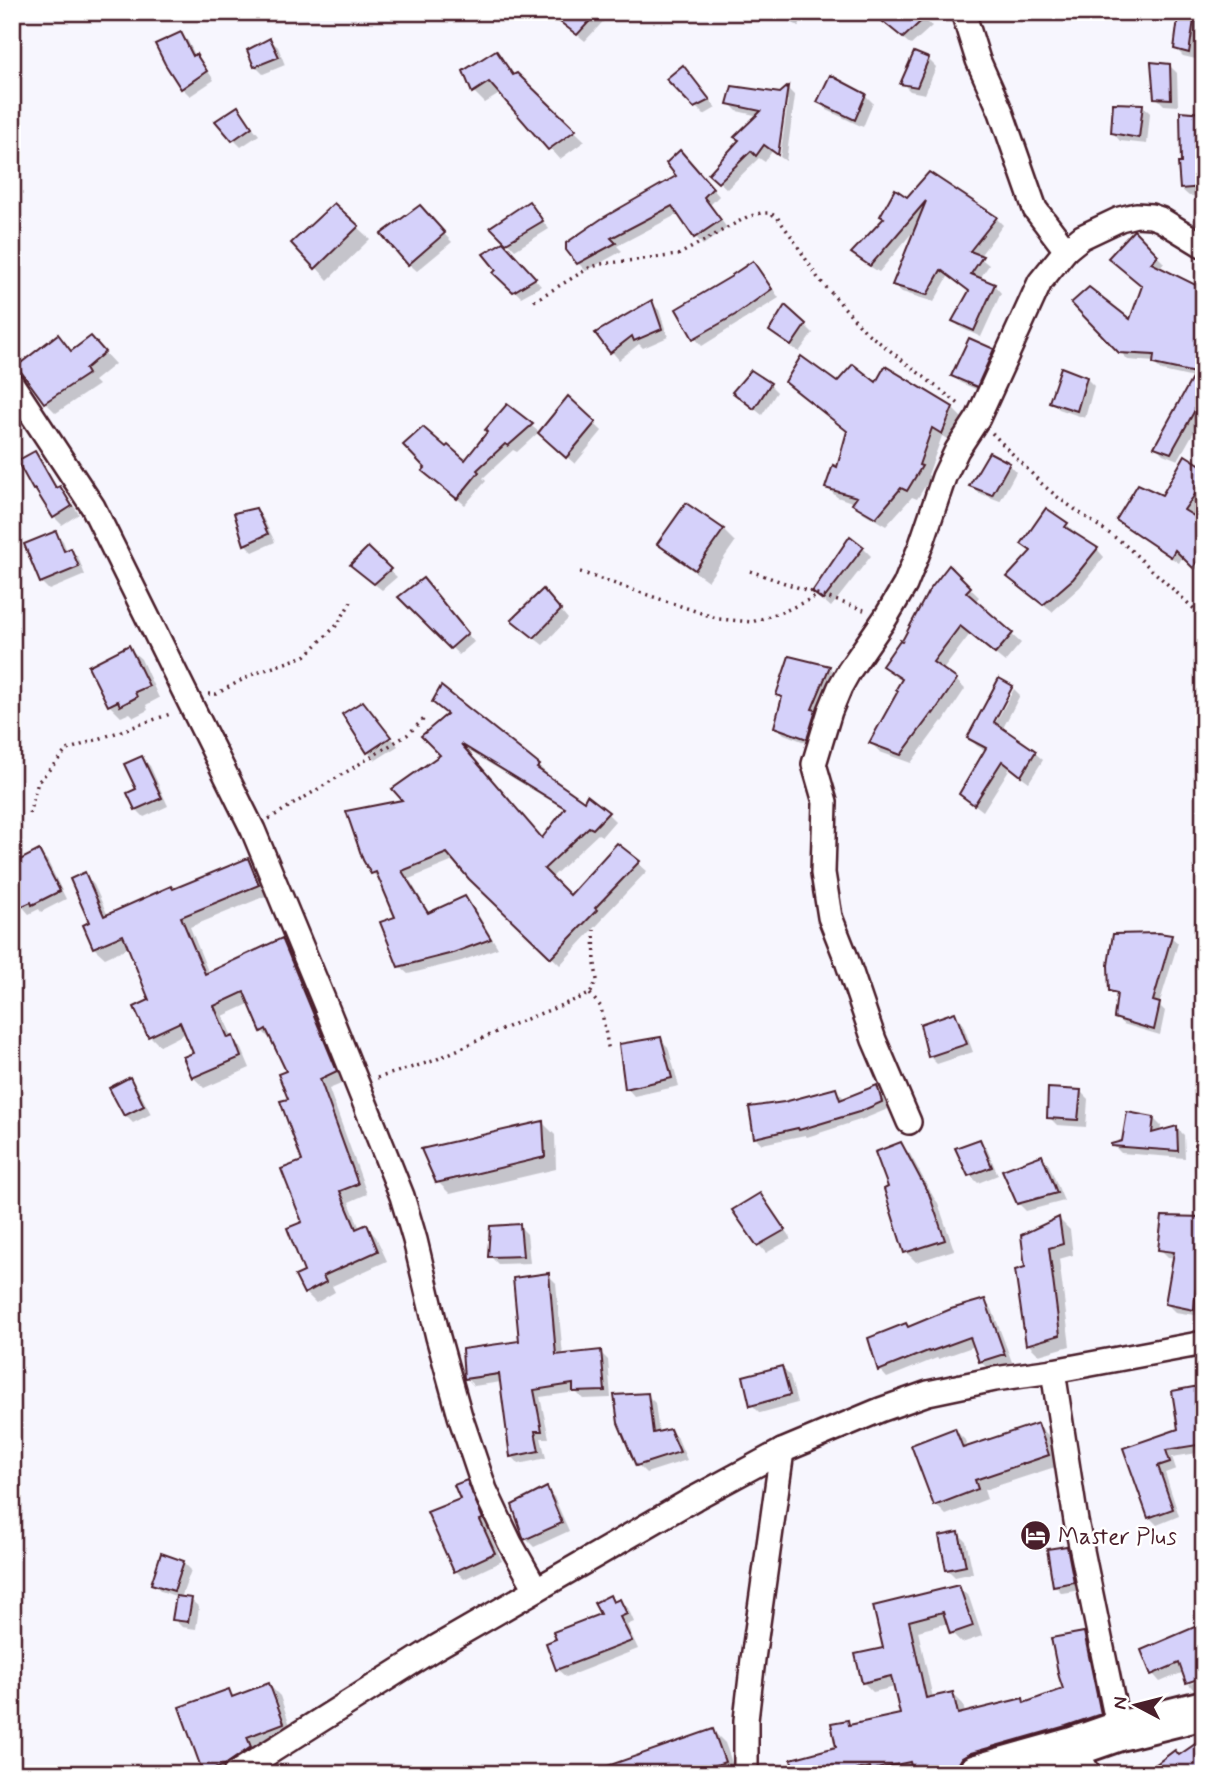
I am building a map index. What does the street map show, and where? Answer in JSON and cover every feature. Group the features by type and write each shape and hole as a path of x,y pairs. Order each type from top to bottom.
{"highway":[{"path":"977,1774 1081,1760 1119,1731 1204,1710"}],"street":[{"path":"963,12 978,60 1001,112 1035,209 1066,250"},
{"path":"909,1122 874,1040 830,917 823,873 825,802 814,764 830,711 840,687 905,585 944,477 957,450 978,418 1040,282 1066,250 1082,237 1120,219 1136,215 1160,219 1204,246"},
{"path":"12,384 93,507 253,830 402,1196 460,1416 485,1490 510,1544 536,1589"},
{"path":"235,1774 435,1648 782,1451 928,1393 995,1378 1053,1371 1204,1343"},
{"path":"1053,1371 1076,1521 1119,1731"},
{"path":"746,1774 746,1720 782,1451"}],"path":[{"path":"534,301 589,268 601,264 678,255 747,217 761,213 777,217 818,278 866,332 978,418 1043,485 1123,543 1204,618"},
{"path":"750,571 886,617"},
{"path":"580,572 719,619 752,622 819,595"},
{"path":"29,814 38,782 67,750 188,700 216,694 251,675 305,656 338,624 354,598"},
{"path":"253,830 407,735 426,717"},
{"path":"358,1084 433,1061 590,993 597,980 594,930"},
{"path":"590,993 601,1007 609,1052"}],"building":[{"path":"547,12 598,12 577,35"},
{"path":"871,12 931,12 903,38"},
{"path":"1178,18 1194,20 1189,53 1174,49"},
{"path":"181,32 193,56 196,54 207,71 181,89 155,44"},
{"path":"270,38 279,57 254,67 247,50"},
{"path":"496,50 513,75 517,73 576,130 548,150 489,82 472,93 463,71"},
{"path":"914,52 929,58 917,87 900,84"},
{"path":"1151,62 1170,64 1171,99 1154,98"},
{"path":"683,65 710,100 694,108 666,79"},
{"path":"830,75 866,94 855,120 817,102"},
{"path":"732,86 780,93 788,86 778,155 764,145 756,156 751,151 718,183 708,174 739,140 734,137 761,111 727,104"},
{"path":"1113,103 1143,104 1139,138 1111,133"},
{"path":"238,106 252,127 232,141 215,121"},
{"path":"1180,111 1204,113 1204,187 1180,189"},
{"path":"680,150 713,188 704,197 721,220 694,238 672,206 611,238 616,243 577,264 566,250 566,243 601,219 676,176 666,163"},
{"path":"929,172 997,217 970,251 983,256 971,274 995,284 974,331 952,321 969,291 941,270 927,295 892,285 926,201 870,266 851,253 884,218 880,216 895,189 907,197"},
{"path":"529,201 543,221 506,243 490,227"},
{"path":"334,203 359,226 315,269 291,243"},
{"path":"420,205 445,233 408,265 381,234"},
{"path":"1134,230 1158,255 1151,263 1204,289 1204,394 1171,453 1154,447 1195,373 1153,364 1154,355 1119,353 1071,303 1089,287 1130,319 1142,286 1108,258"},
{"path":"503,242 536,278 513,292 493,273 496,270 483,254"},
{"path":"753,261 772,289 735,315 693,339 676,309"},
{"path":"652,300 662,329 634,341 632,336 610,353 595,333"},
{"path":"785,305 806,324 791,346 769,331"},
{"path":"58,334 71,351 91,336 105,352 85,369 88,374 44,403 17,366"},
{"path":"969,338 994,349 977,387 951,376"},
{"path":"801,356 837,382 853,364 876,382 885,366 953,407 942,434 932,428 919,465 922,466 907,491 901,488 876,518 852,504 857,497 825,488 833,465 837,467 847,431 785,382"},
{"path":"1061,367 1087,377 1077,411 1049,402"},
{"path":"751,370 771,383 754,409 732,392"},
{"path":"568,396 596,422 566,458 538,433"},
{"path":"507,404 533,424 508,446 505,444 477,470 479,472 457,499 422,471 425,468 403,445 423,427 465,460"},
{"path":"35,451 56,488 60,486 72,506 53,518 17,461"},
{"path":"989,452 1010,463 992,495 969,486"},
{"path":"1185,455 1204,467 1204,482 1184,510 1204,522 1204,553 1193,568 1175,550 1171,557 1116,520 1138,484 1162,495"},
{"path":"686,503 724,529 695,570 657,544"},
{"path":"256,508 268,534 244,545 234,513"},
{"path":"1046,508 1068,523 1065,527 1098,548 1073,579 1043,605 1007,577 1031,551 1021,544"},
{"path":"56,531 64,551 71,548 79,567 40,583 24,544"},
{"path":"850,536 864,547 823,600 812,592"},
{"path":"368,547 391,569 374,584 350,565"},
{"path":"949,565 971,587 966,592 1013,633 995,654 960,626 933,662 957,679 901,755 869,743 902,679 882,666 900,640 902,641 928,592"},
{"path":"423,578 468,633 450,649 398,597"},
{"path":"543,589 561,610 534,638 511,620"},
{"path":"129,645 149,686 135,692 137,697 120,706 118,701 108,706 88,666"},
{"path":"789,656 830,666 812,709 816,710 807,739 774,727 782,697 776,695"},
{"path":"999,678 1013,686 994,722 1036,751 1021,776 1002,761 974,805 959,794 986,748 967,738"},
{"path":"441,686 540,765 537,768 584,801 587,795 609,812 593,829 589,827 544,869 570,895 617,843 640,861 551,958 469,879 447,853 402,871 428,913 465,896 491,939 453,953 398,967 380,922 395,917 376,872 371,874 363,860 346,811 402,800 392,789 440,755 421,736 447,714 432,702","holes":["461,744 565,808 542,838"]},
{"path":"363,701 391,737 367,753 342,714"},
{"path":"142,756 162,798 135,810 127,793 136,789 124,764"},
{"path":"39,850 60,891 32,905 31,902 20,907 12,891 12,864"},
{"path":"248,858 259,885 181,917 205,974 282,938 337,1071 320,1079 358,1184 340,1191 356,1229 367,1224 378,1251 323,1276 326,1282 304,1294 295,1276 304,1272 287,1228 302,1222 281,1169 302,1161 280,1101 288,1099 278,1074 286,1071 266,1029 261,1032 244,992 214,1006 228,1038 233,1036 241,1057 192,1078 183,1057 193,1053 180,1022 148,1037 134,1007 149,1000 123,935 93,948 83,925 89,922 70,879 85,872 104,916 171,886 173,889"},
{"path":"1113,934 1172,935 1153,1001 1160,1003 1154,1030 1114,1018 1117,993 1109,991 1108,965"},
{"path":"955,1012 967,1044 928,1057 920,1024"},
{"path":"661,1037 672,1078 625,1089 619,1044"},
{"path":"130,1077 144,1106 124,1116 109,1088"},
{"path":"877,1085 882,1102 859,1112 799,1130 798,1128 754,1138 749,1107 784,1102 836,1088 840,1100"},
{"path":"1048,1088 1081,1090 1078,1120 1047,1118"},
{"path":"1127,1112 1154,1117 1152,1133 1177,1126 1178,1151 1111,1146 1122,1141"},
{"path":"543,1121 545,1157 436,1183 421,1149"},
{"path":"980,1139 992,1167 968,1176 955,1148"},
{"path":"901,1142 928,1191 945,1240 904,1253 884,1189 888,1187 875,1152"},
{"path":"1042,1155 1057,1193 1017,1204 1002,1170"},
{"path":"760,1193 785,1230 757,1246 732,1210"},
{"path":"1162,1216 1204,1217 1204,1256 1199,1255 1194,1310 1165,1304 1174,1252 1158,1250"},
{"path":"1059,1217 1063,1244 1049,1248 1060,1335 1026,1345 1015,1270 1025,1267 1021,1235"},
{"path":"520,1224 523,1256 488,1257 490,1226"},
{"path":"549,1273 556,1355 601,1350 605,1391 573,1392 573,1384 534,1390 542,1431 535,1431 539,1451 510,1457 499,1374 464,1379 462,1349 519,1341 513,1278"},
{"path":"985,1299 1005,1355 979,1362 970,1337 878,1371 868,1338 906,1323 908,1327 951,1309"},
{"path":"782,1366 790,1395 750,1406 743,1376"},
{"path":"1204,1385 1204,1444 1166,1450 1170,1462 1158,1466 1173,1509 1148,1518 1123,1448 1178,1429 1172,1391"},
{"path":"648,1393 653,1433 670,1429 680,1452 636,1466 618,1423 614,1395"},
{"path":"1038,1423 1049,1455 975,1480 978,1489 934,1506 911,1445 955,1428 963,1448"},
{"path":"467,1480 483,1519 480,1520 495,1553 454,1572 427,1512 460,1499 454,1485"},
{"path":"547,1487 562,1523 524,1540 512,1505"},
{"path":"959,1532 966,1566 946,1570 939,1536"},
{"path":"1067,1546 1074,1582 1053,1586 1047,1549"},
{"path":"161,1553 184,1561 174,1591 151,1584"},
{"path":"959,1585 973,1626 950,1634 943,1612 909,1621 926,1698 953,1692 958,1714 1023,1698 1024,1703 1063,1689 1051,1638 1084,1632 1101,1714 971,1753 962,1758 957,1767 926,1774 913,1774 910,1762 837,1774 795,1774 791,1759 836,1747 831,1723 848,1720 849,1725 900,1714 891,1676 862,1683 855,1654 883,1648 873,1606"},
{"path":"610,1595 613,1602 620,1599 627,1614 620,1617 632,1641 556,1670 546,1643 556,1639 553,1632 600,1614 594,1603"},
{"path":"176,1596 192,1598 188,1622 172,1620"},
{"path":"1204,1623 1204,1677 1186,1683 1179,1663 1151,1675 1141,1650"},
{"path":"269,1683 284,1723 247,1737 251,1747 225,1765 203,1773 179,1707 229,1689 232,1697"},
{"path":"713,1729 725,1762 692,1774 594,1774 593,1771"},
{"path":"1204,1738 1204,1774 1143,1774 1175,1750 1179,1755"}],"place":[{"name":"Master Plus","path":"1035,1536"}]}
